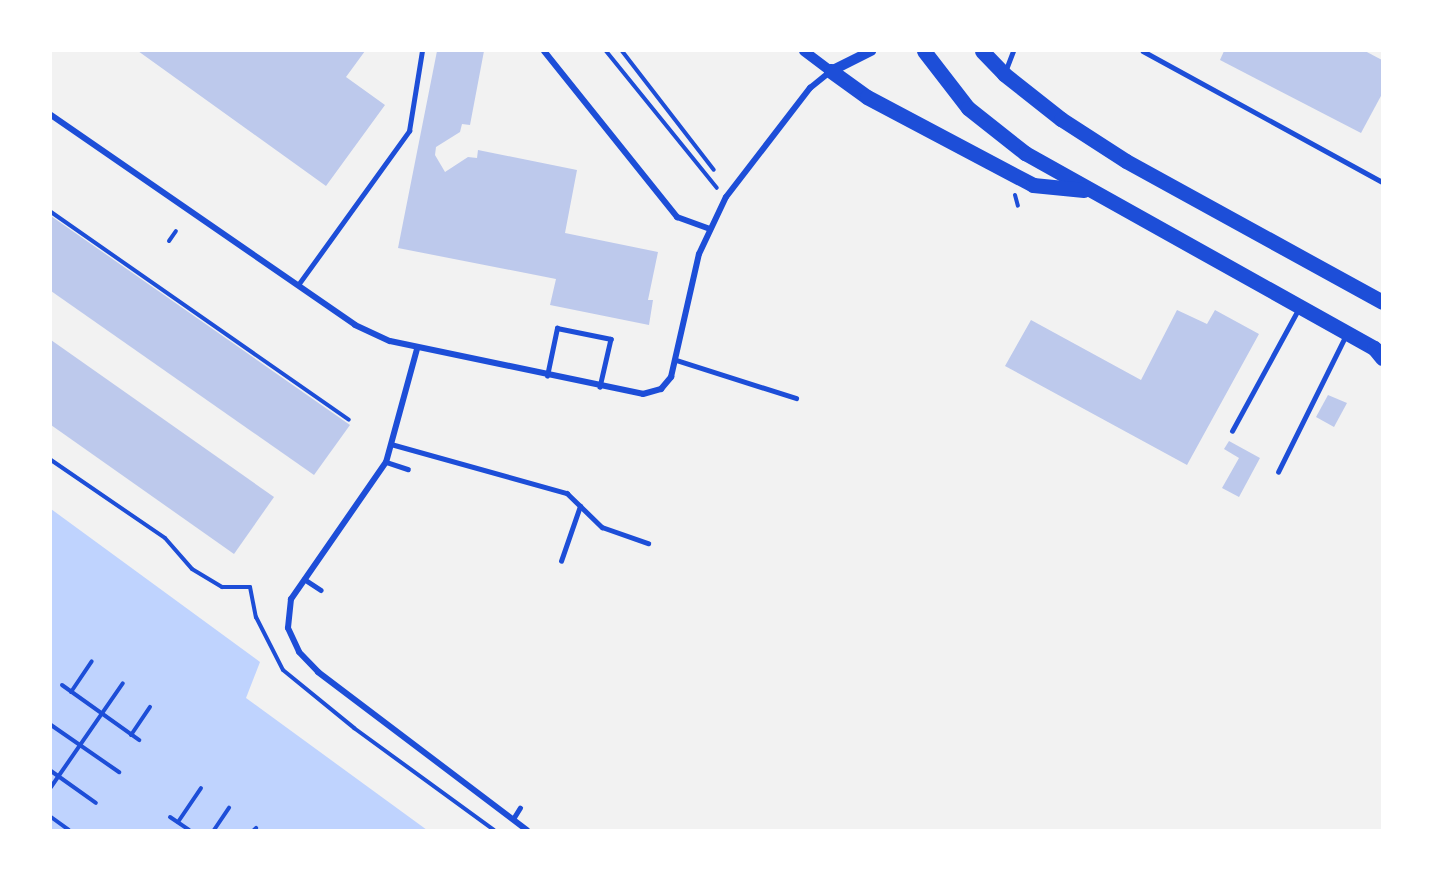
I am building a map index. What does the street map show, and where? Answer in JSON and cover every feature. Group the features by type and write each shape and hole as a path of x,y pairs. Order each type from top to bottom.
{"main road":[{"path":"924,51 968,108 1025,153 1379,352"},
{"path":"982,51 1004,74 1060,119 1126,161 1382,302"},
{"path":"831,71 867,97 1033,184 1090,190"}],"street":[{"path":"544,51 677,216 708,228"},
{"path":"804,51 831,71"},
{"path":"51,115 355,325 417,350 600,387 655,392 666,385 676,360 708,228 726,197 810,88 831,71 871,51"},
{"path":"417,350 386,462 291,599 288,628 299,652 318,672 527,830"}],"lane":[{"path":"298,285 409,132 422,51"},
{"path":"1004,74 1014,51"},
{"path":"1143,51 1382,182"},
{"path":"1232,431 1300,306"},
{"path":"546,376 557,328 611,339 600,387"},
{"path":"1278,472 1347,333"},
{"path":"676,360 796,398"},
{"path":"391,444 567,493 602,527 648,543"},
{"path":"386,462 408,469"},
{"path":"561,561 580,506"},
{"path":"304,579 321,590"},
{"path":"513,819 520,808"}],"path":[{"path":"606,51 707,179"},
{"path":"622,51 714,170"},
{"path":"1015,194 1018,206"},
{"path":"51,212 349,420"},
{"path":"169,241 176,231"},
{"path":"51,460 165,538 192,568 222,587 250,587 256,617 283,669 354,728 494,830"},
{"path":"71,692 92,661"},
{"path":"51,787 123,683"},
{"path":"62,685 139,740"},
{"path":"131,735 150,706"},
{"path":"51,725 119,772"},
{"path":"51,771 96,803"},
{"path":"178,822 201,788"},
{"path":"214,830 229,808"},
{"path":"51,817 69,830"},
{"path":"170,817 189,830"}],"water":[{"path":"51,509 260,662 246,698 427,830 51,830"}],"building":[{"path":"138,51 365,51 346,77 385,105 326,186"},
{"path":"437,51 484,51 470,125 462,124 460,132 436,147 435,155 445,172 468,157 477,158 478,150 577,170 565,233 658,252 648,300 653,300 649,325 550,305 556,279 398,248"},
{"path":"1224,51 1365,51 1382,60 1382,94 1361,133 1220,60"},
{"path":"51,216 350,425 314,475 51,291"},
{"path":"1177,310 1207,324 1215,310 1259,334 1187,465 1005,366 1031,320 1141,380"},
{"path":"51,340 274,497 234,554 51,425"},
{"path":"1328,395 1347,403 1334,427 1316,417"},
{"path":"1229,441 1260,458 1239,497 1222,488 1239,458 1224,449"}]}
